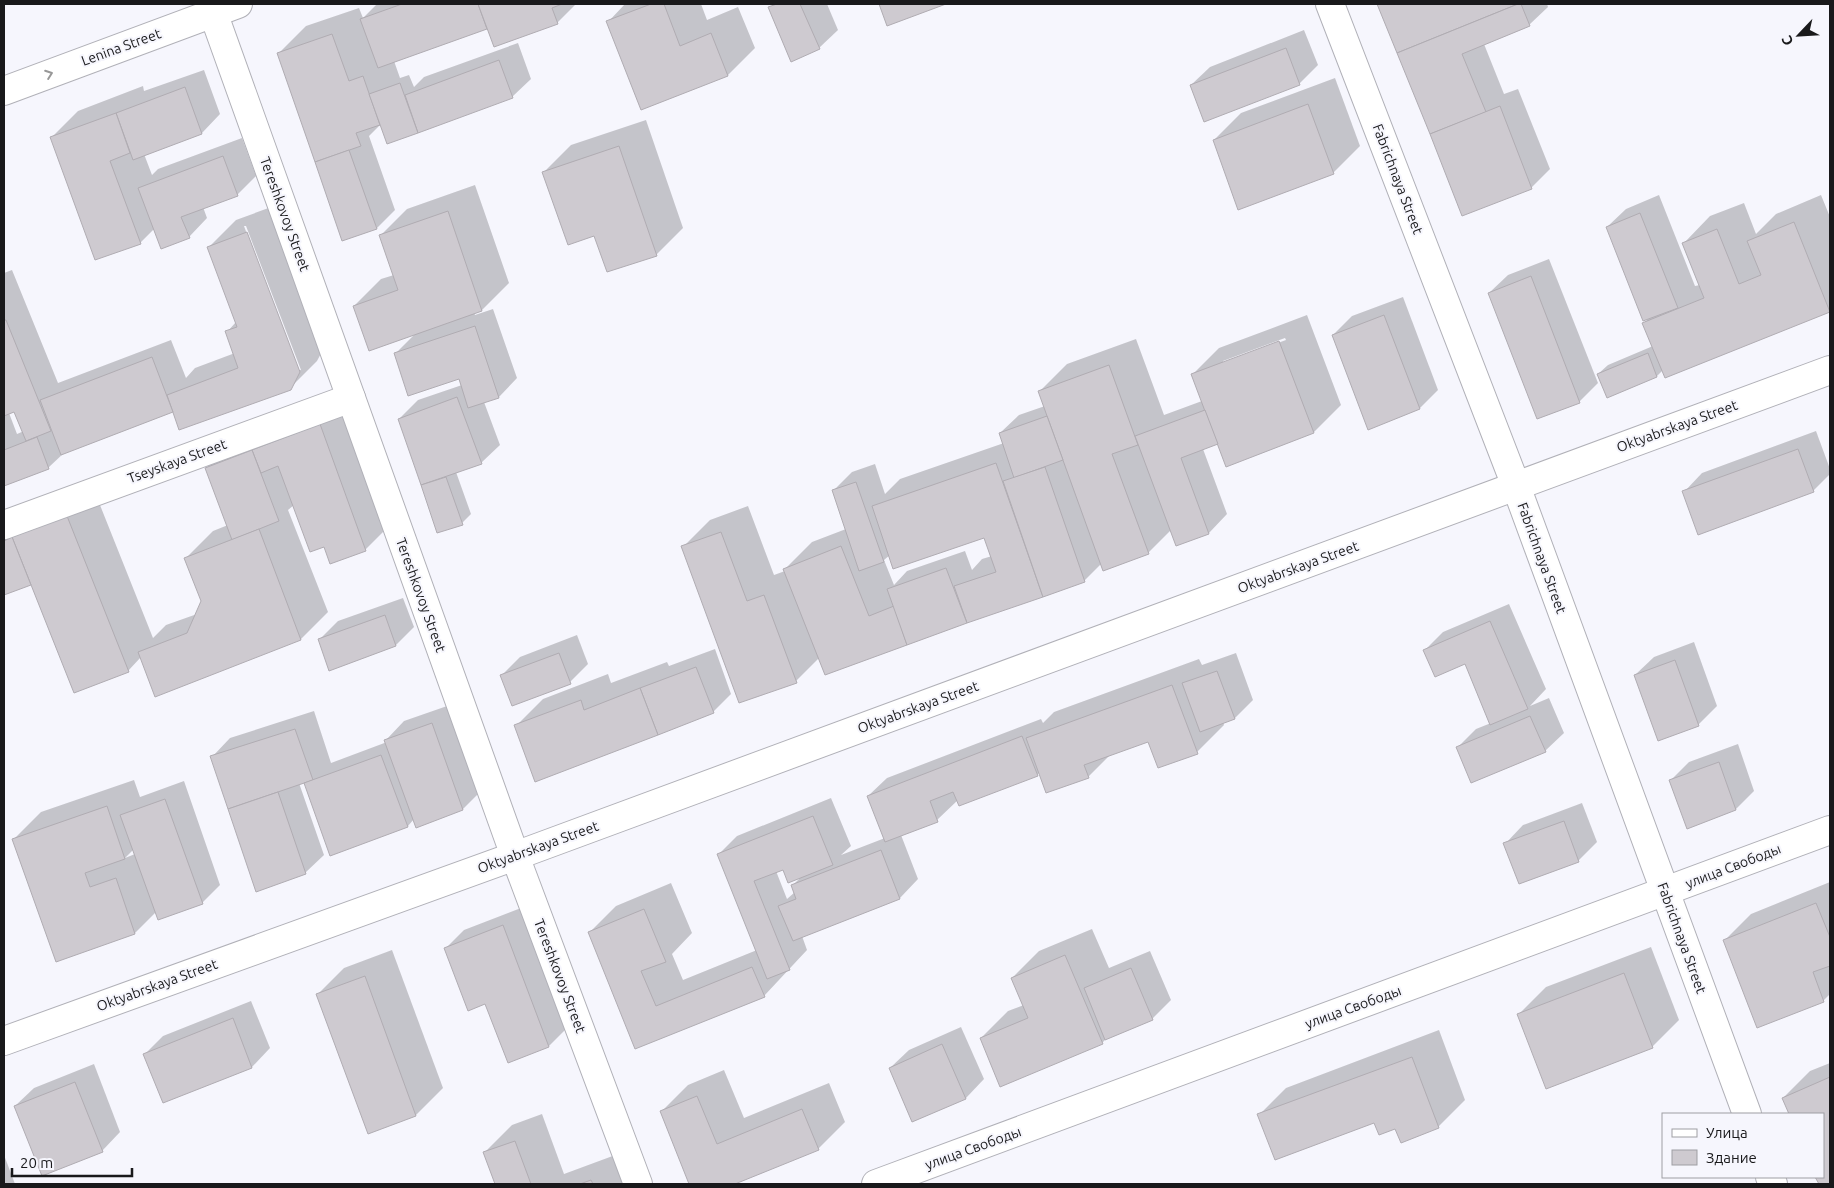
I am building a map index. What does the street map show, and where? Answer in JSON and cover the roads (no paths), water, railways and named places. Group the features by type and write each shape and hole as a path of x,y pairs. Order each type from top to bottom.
{"street":[{"name":"Lenina Street","path":"4,91 211,8 238,4"},
{"name":"Fabrichnaya Street","path":"1330,4 1516,486 1747,1113"},
{"name":"Tereshkovoy Street","path":"211,8 515,856 638,1184"},
{"name":"Oktyabrskaya Street","path":"4,1041 515,856 1830,370"},
{"name":"Tseyskaya Street","path":"4,525 350,398"},
{"name":"улица Свободы","path":"876,1184 1830,830"}]}
